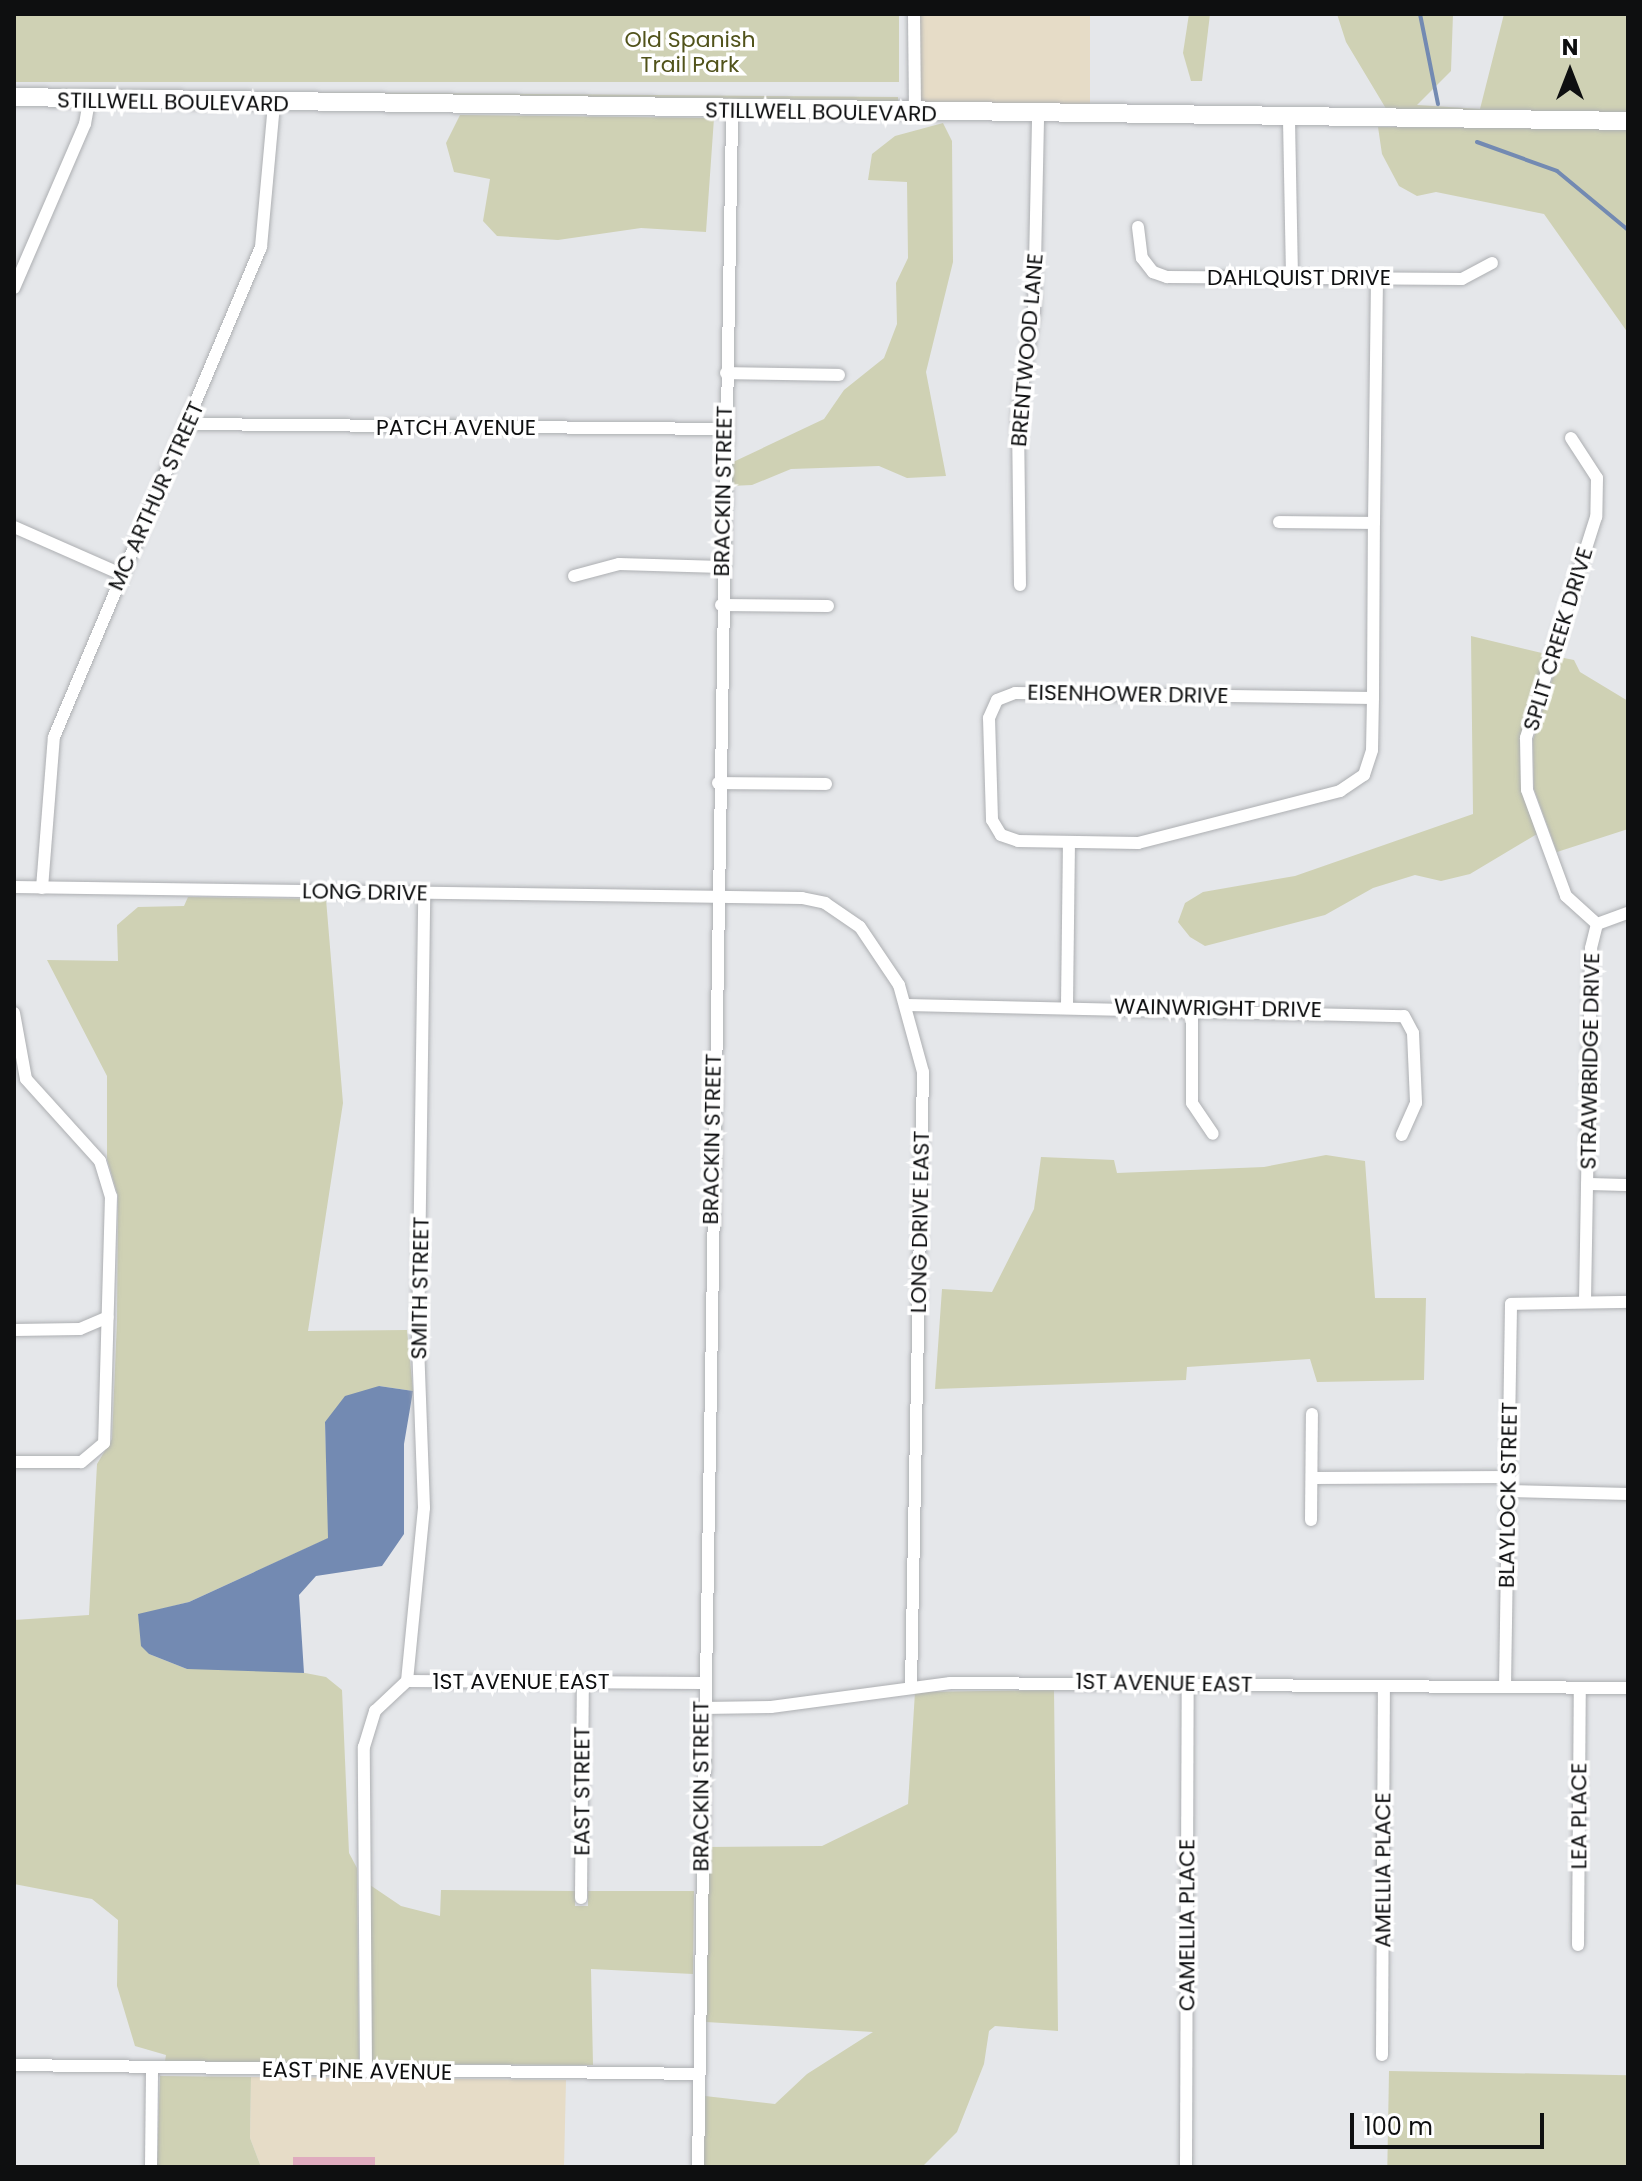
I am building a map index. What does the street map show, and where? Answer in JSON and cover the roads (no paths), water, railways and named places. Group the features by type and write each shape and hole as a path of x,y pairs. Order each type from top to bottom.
{"street":[{"path":"914,14 915,112"},
{"name":"STILLWELL BOULEVARD","path":"14,97 89,101 1289,120 1628,121"},
{"path":"14,288 85,124 89,101"},
{"name":"MC ARTHUR STREET","path":"42,888 54,737 261,247 274,104"},
{"name":"BRACKIN STREET","path":"698,2167 702,1683 732,110"},
{"name":"BRENTWOOD LANE","path":"1020,585 1018,415 1034,311 1038,114"},
{"path":"1289,120 1292,278"},
{"name":"DAHLQUIST DRIVE","path":"1138,227 1142,258 1153,272 1292,278 1462,279 1492,263"},
{"name":"EISENHOWER DRIVE","path":"1373,698 1015,693 997,700 989,718 992,820 1001,835 1018,841 1138,843 1340,791 1364,775 1372,750 1373,698 1377,278"},
{"path":"726,373 839,375"},
{"name":"PATCH AVENUE","path":"187,424 725,429"},
{"name":"SPLIT CREEK DRIVE","path":"1571,438 1597,478 1596,517 1526,738 1527,790 1566,896 1597,924"},
{"path":"1279,522 1374,523"},
{"path":"14,527 121,574"},
{"path":"574,576 619,564 722,567"},
{"path":"721,605 828,606"},
{"path":"718,783 826,784"},
{"path":"1067,1004 1069,842"},
{"name":"LONG DRIVE","path":"14,887 716,897"},
{"name":"SMITH STREET","path":"407,1681 424,1508 418,1342 424,892"},
{"name":"LONG DRIVE EAST","path":"716,897 802,898 840,911 889,967 907,1005 923,1090 911,1685"},
{"name":"STRAWBRIDGE DRIVE","path":"1585,1301 1591,948 1597,924 1628,913"},
{"name":"WAINWRIGHT DRIVE","path":"907,1005 1067,1004 1404,1016 1413,1033 1416,1103 1402,1135"},
{"path":"1192,1009 1192,1103 1213,1134"},
{"path":"14,1013 30,1085 107,1172 108,1317 101,1450 81,1462 14,1462"},
{"name":"STRAWBRIDGE DRIVE","path":"1587,1184 1628,1185"},
{"path":"1585,1301 1628,1302"},
{"name":"BLAYLOCK STREET","path":"1505,1687 1511,1304 1585,1301"},
{"path":"14,1330 80,1329 108,1317"},
{"path":"1311,1520 1312,1414"},
{"path":"1312,1478 1509,1477"},
{"path":"1509,1491 1628,1494"},
{"name":"1ST AVENUE EAST","path":"366,2071 365,1738 375,1711 407,1681 702,1683"},
{"name":"EAST STREET","path":"581,1898 583,1683"},
{"name":"1ST AVENUE EAST","path":"702,1708 771,1707 911,1685 1188,1683 1628,1688"},
{"name":"CAMELLIA PLACE","path":"1186,2167 1188,1683"},
{"name":"AMELLIA PLACE","path":"1382,2055 1384,1686"},
{"name":"LEA PLACE","path":"1578,1945 1580,1688"},
{"name":"EAST PINE AVENUE","path":"14,2065 699,2074"},
{"path":"151,2167 152,2068"}],"water":[{"path":"379,1386 413,1391 404,1444 404,1534 382,1566 316,1576 299,1595 304,1673 187,1669 149,1654 141,1646 138,1614 189,1602 328,1538 325,1422 345,1396"}],"waterway":[{"path":"1420,14 1438,104"},
{"path":"1477,142 1557,171 1628,230"}],"park label":[{"name":"Old Spanish Trail Park","path":"690,52"}]}
